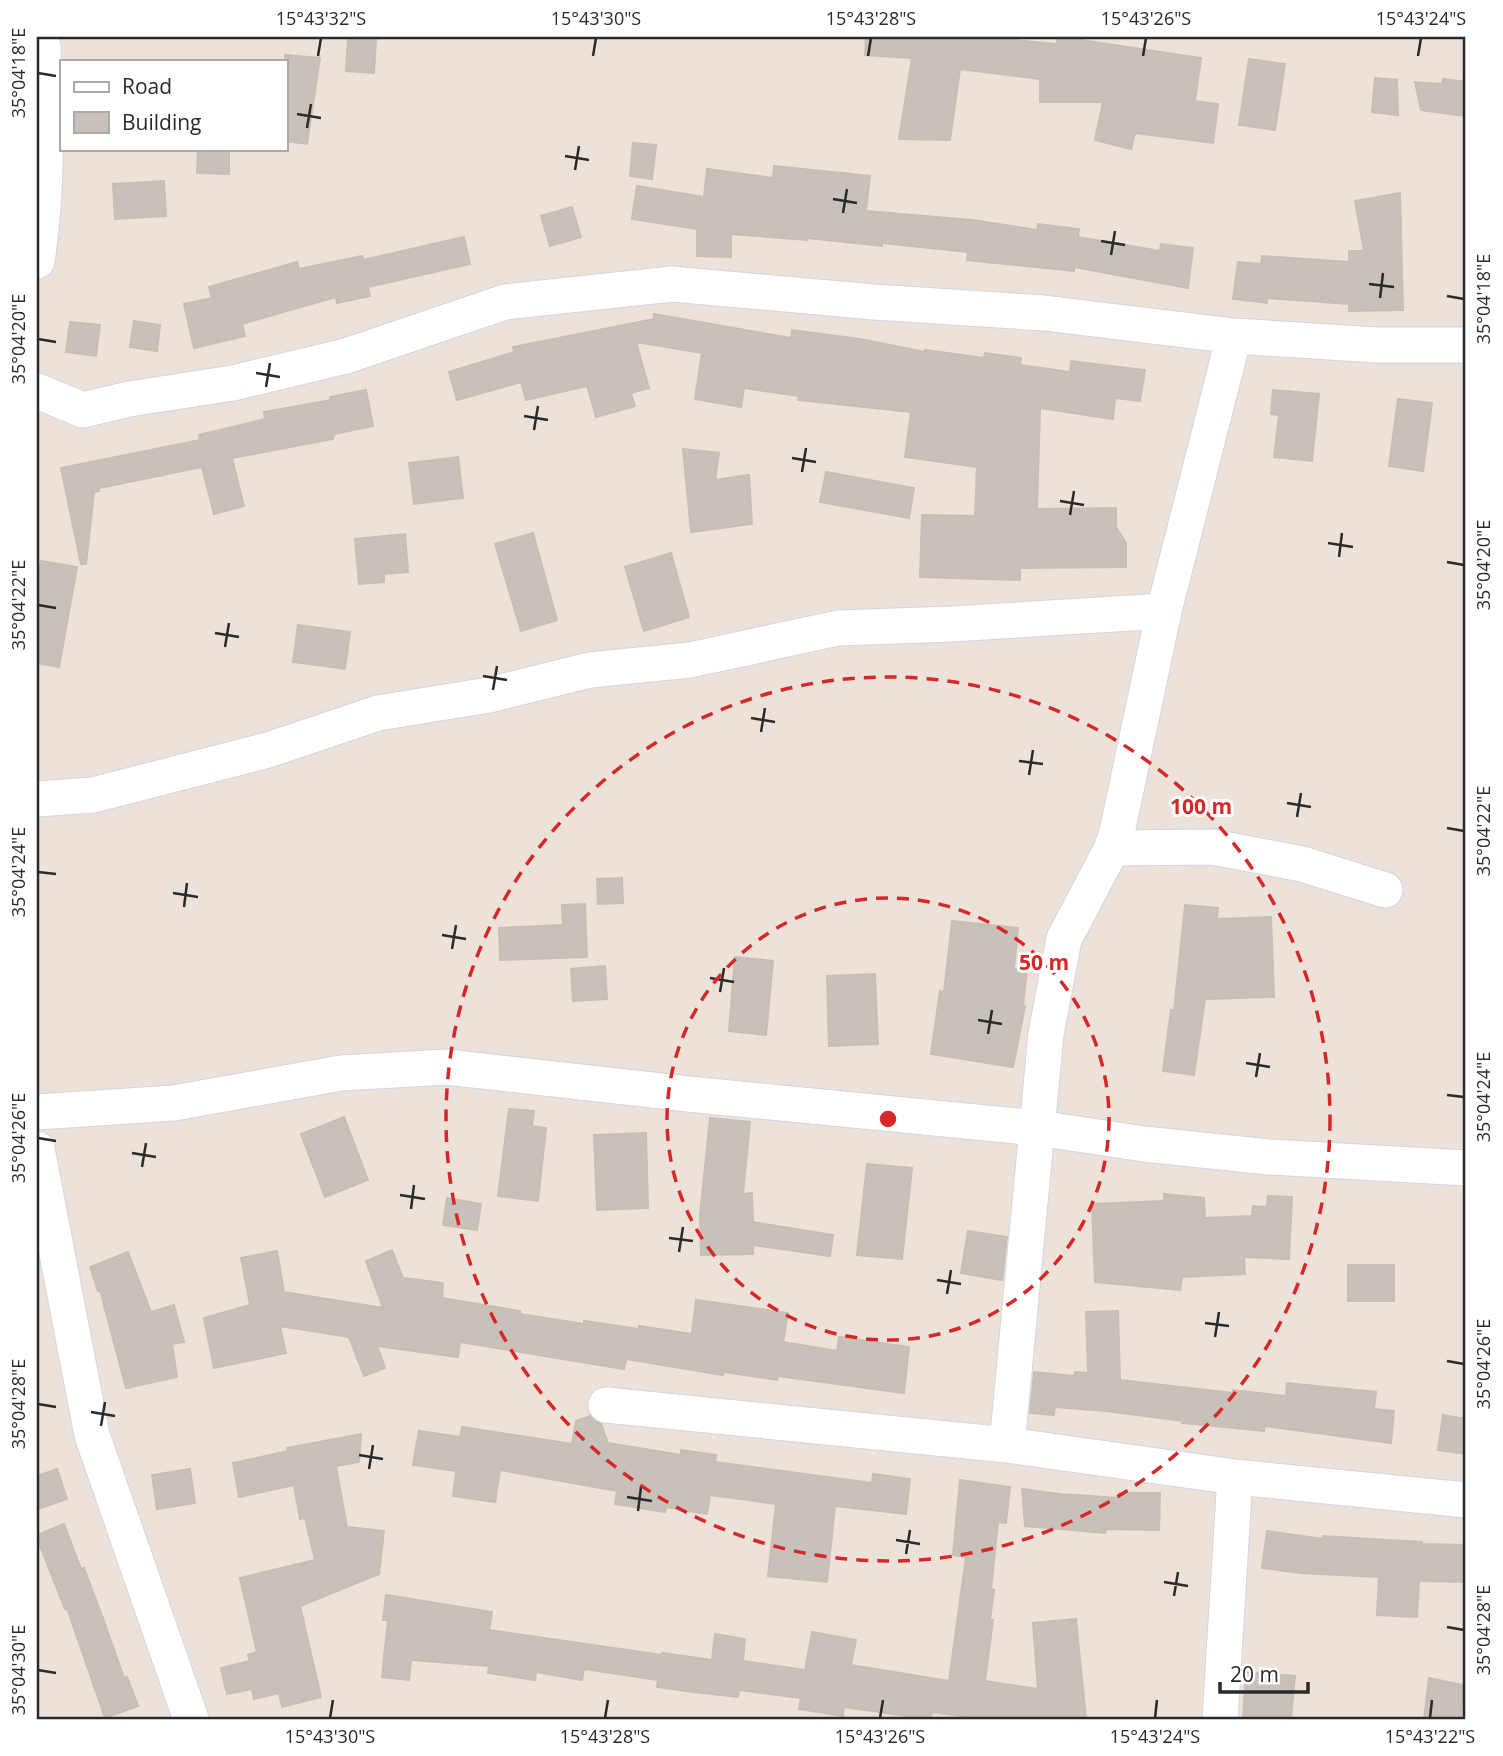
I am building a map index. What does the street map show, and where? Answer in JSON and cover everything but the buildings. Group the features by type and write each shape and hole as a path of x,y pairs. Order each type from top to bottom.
{"street":[{"path":"37,261 44,214 50,45"},
{"path":"37,391 83,410 129,399 233,383 346,356 505,302 672,284 873,302 1044,313 1234,336 1376,345 1466,345"},
{"path":"1007,1445 1046,1034 1064,940 1112,848 1164,611 1234,336"},
{"path":"37,799 93,795 268,750 378,713 489,695 590,670 690,660 838,628 1164,611"},
{"path":"1112,848 1213,847 1303,864 1385,890"},
{"path":"37,1112 174,1103 341,1073 446,1067 702,1096 1038,1128 1144,1144 1269,1157 1466,1168"},
{"path":"37,1149 92,1435 191,1719"},
{"path":"606,1405 1007,1445 1235,1477 1466,1500"},
{"path":"1220,1719 1235,1477"}]}
